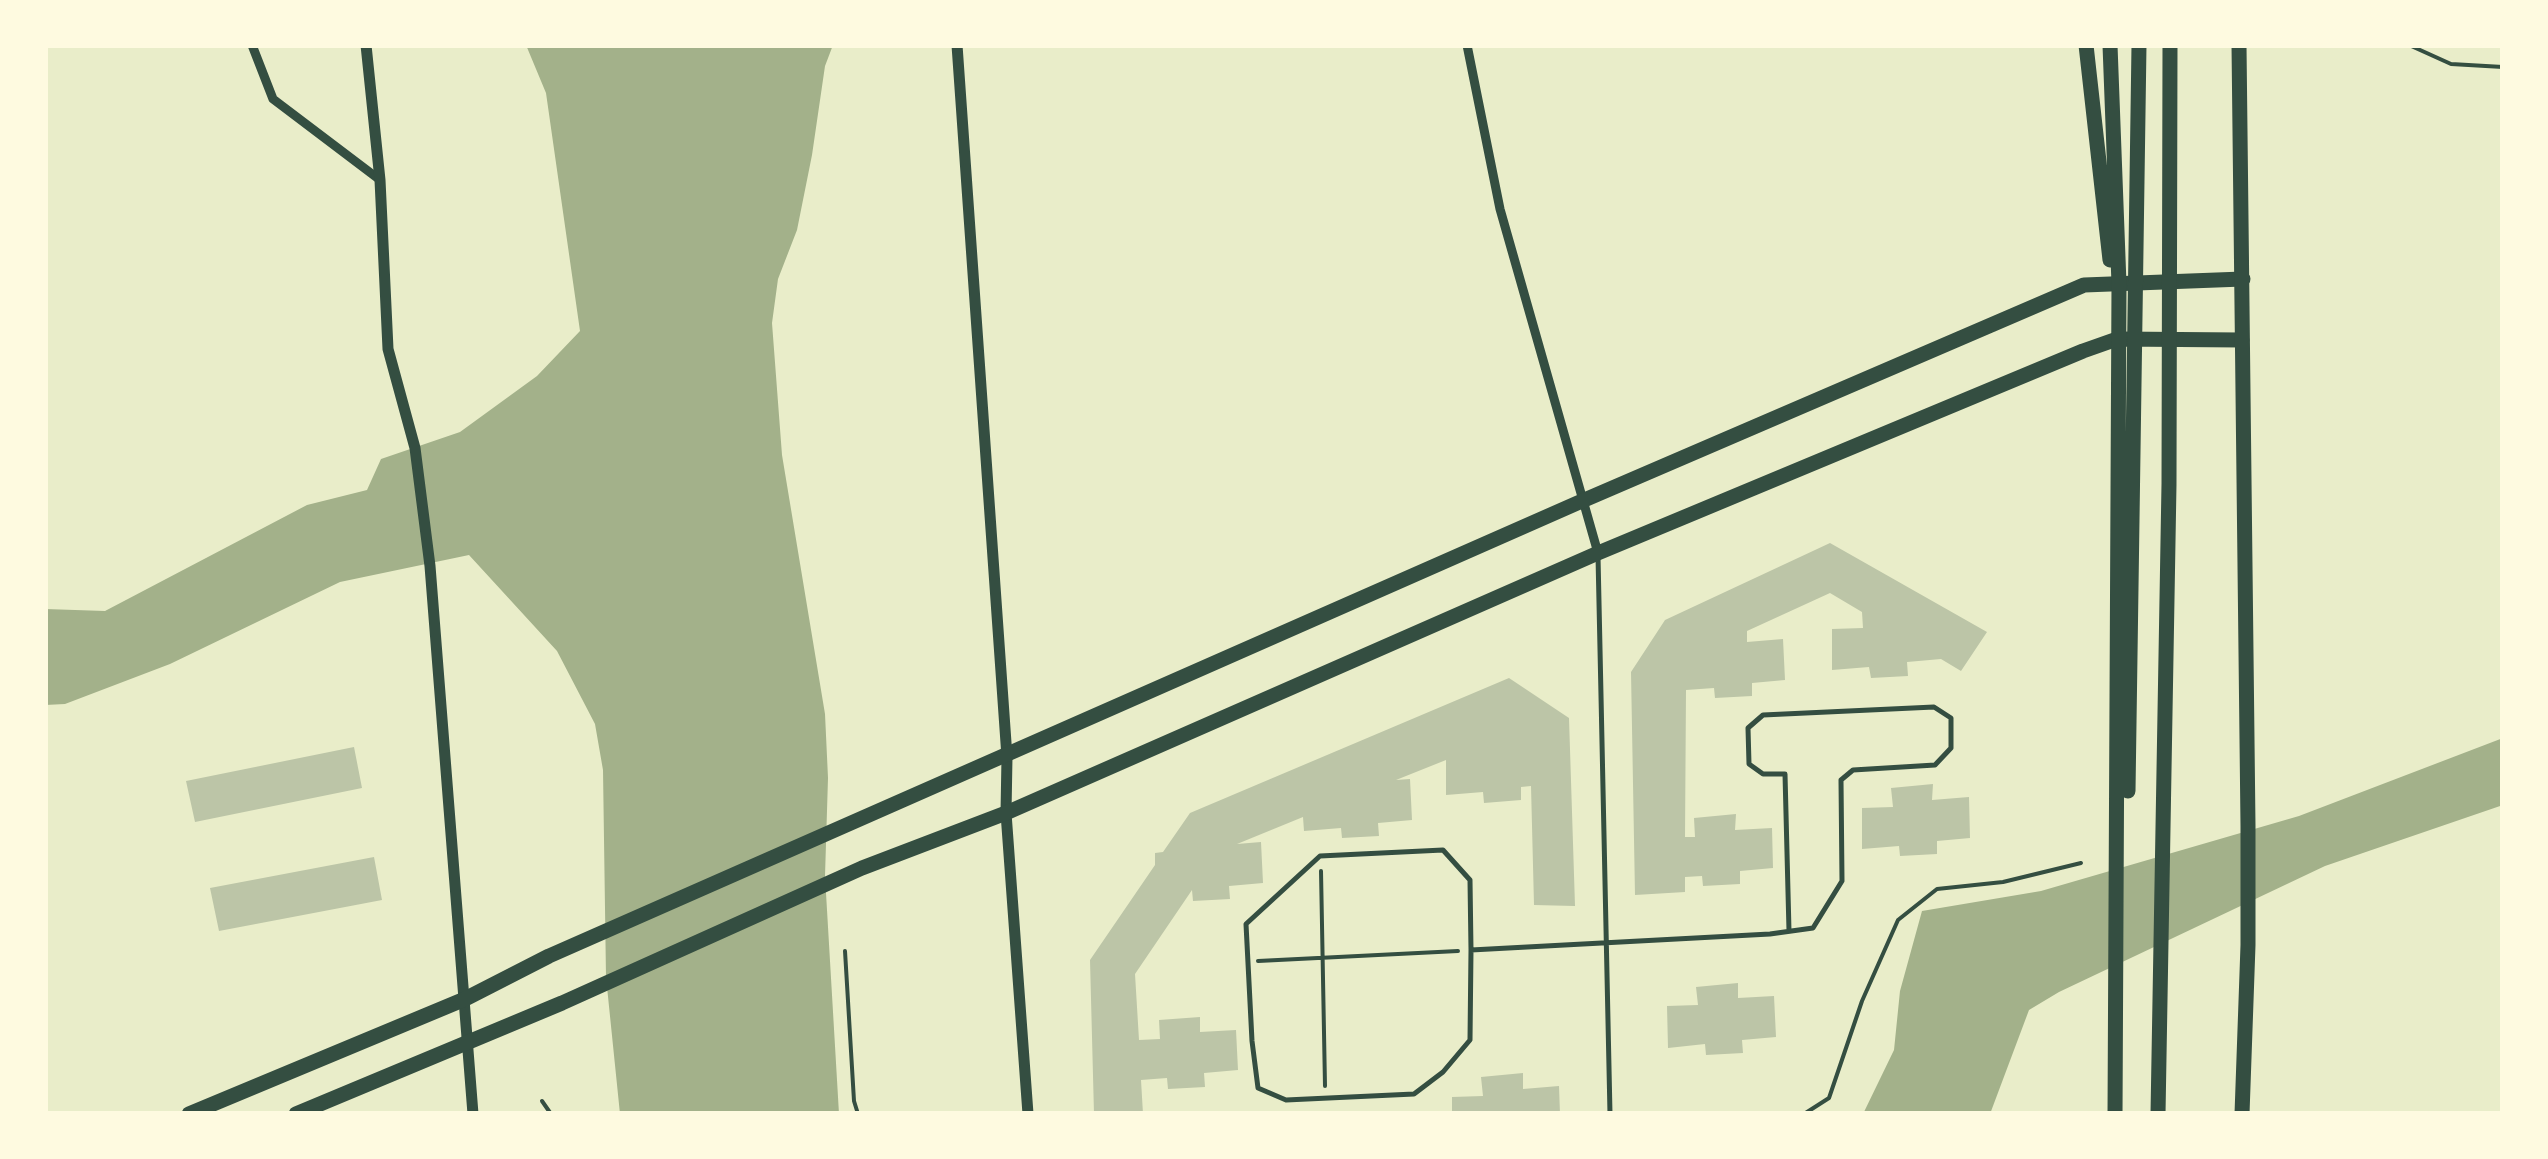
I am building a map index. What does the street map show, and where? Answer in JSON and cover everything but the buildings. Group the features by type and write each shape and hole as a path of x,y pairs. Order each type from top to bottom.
{"main road":[{"path":"2086,45 2104,230 2135,397"},
{"path":"2110,45 2119,284 2118,1114"},
{"path":"2118,1114 2140,45"},
{"path":"2158,1114 2169,484 2170,45"},
{"path":"2239,45 2248,826 2242,1114"},
{"path":"189,1114 465,999 549,956 1582,501 2084,285 2243,279"},
{"path":"296,1114 562,1002 862,868 1006,813 1598,553 2117,339 2242,340"}],"street":[{"path":"252,45 274,99 380,180"},
{"path":"366,45 380,180 388,349 415,448 430,566 473,1114"},
{"path":"957,45 1028,1114"},
{"path":"1467,45 1500,210 1598,553"}],"lane":[{"path":"1598,553 1610,1114"},
{"path":"1471,950 1606,944 1789,931 1813,928 1842,881 1840,780 1853,770 1935,765 1951,748 1951,718 1934,707 1763,715 1748,728 1749,764 1763,774 1785,774 1789,931"},
{"path":"1443,850 1470,880 1471,950 1470,1040 1442,1072 1414,1094 1286,1100 1258,1088 1246,924 1320,856 1443,850"}],"path":[{"path":"2408,45 2451,64 2503,67"},
{"path":"1320,856 1325,1098"},
{"path":"1804,1114 1829,1098 1862,1001 1898,920 1937,889 2003,882 2082,863"},
{"path":"1248,962 1471,950"},
{"path":"845,951 858,1114"},
{"path":"542,1100 551,1114"}],"shaded area":[{"path":"526,45 833,45 825,66 797,230 778,279 772,323 782,455 825,714 825,876 839,1114 620,1114 606,977 603,770 595,724 557,651 469,555 340,582 170,664 65,704 45,705 45,609 105,611 307,505 367,490 381,459 460,432 537,376 580,331 546,93"},
{"path":"2503,738 2503,805 2325,866 2059,992 2029,1010 1990,1114 1863,1114 1894,1050 1900,991 1922,911 2041,891 2299,816"}]}
